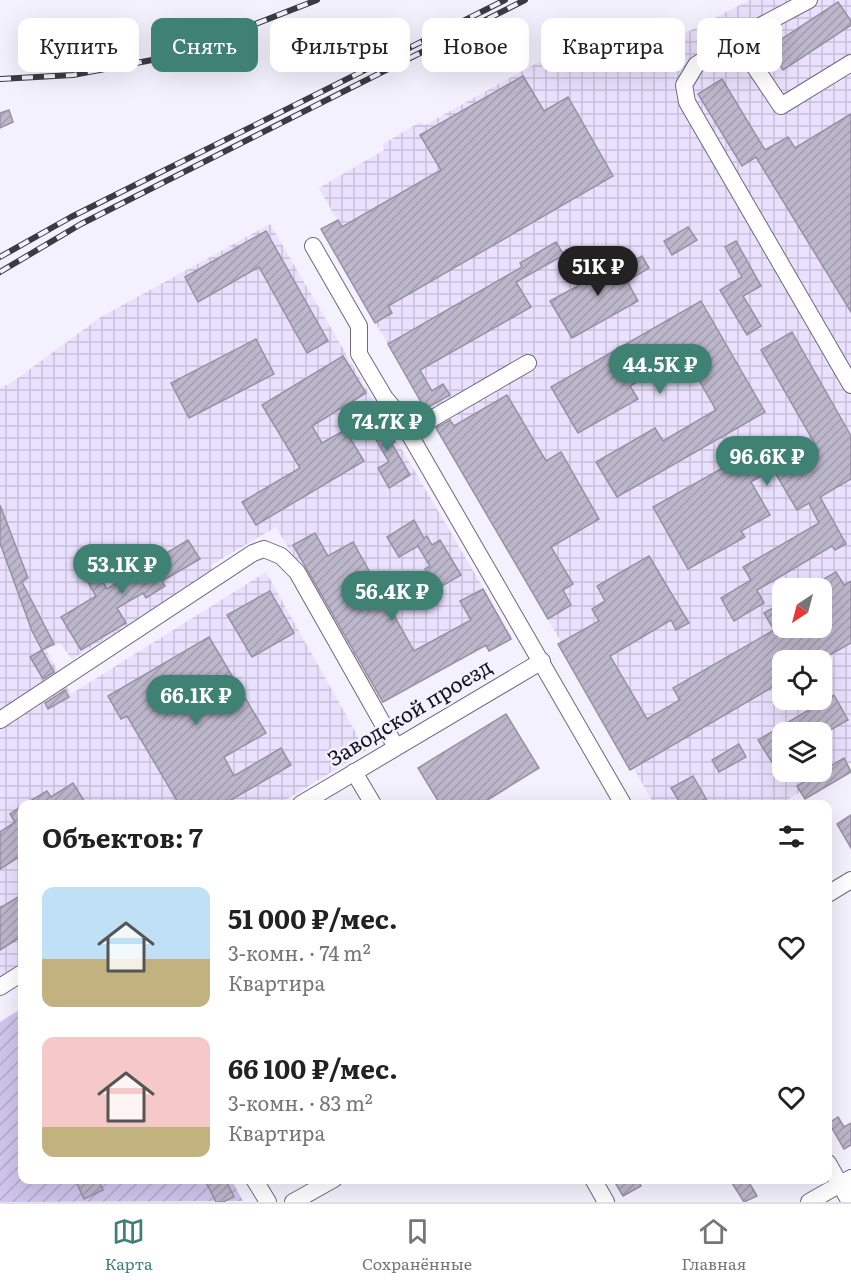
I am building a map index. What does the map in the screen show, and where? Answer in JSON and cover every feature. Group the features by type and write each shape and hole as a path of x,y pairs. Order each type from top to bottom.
{"street":[{"path":"775,18 809,0"},
{"path":"758,72 781,106 851,63"},
{"path":"697,64 684,85 687,102 851,385"},
{"path":"314,246 359,326 359,354 385,398 409,432 621,800"},
{"path":"409,432 528,363"},
{"path":"0,720 253,553 264,549 280,556 297,572 396,747"},
{"name":"Заводской проезд","path":"308,800 542,661"},
{"path":"354,772 371,800"},
{"path":"832,892 851,880"},
{"path":"0,987 18,976"},
{"path":"832,1167 845,1181 850,1202"},
{"path":"809,1202 845,1181"},
{"path":"257,1184 268,1202"},
{"path":"293,1202 325,1184"},
{"path":"596,1184 606,1202"}],"shaded area":[{"path":"750,0 851,0 851,763 848,765 851,772 805,799 800,792 787,800 652,800 634,769 630,770 558,644 561,642 321,229 337,220 319,188 384,150 383,144 420,122 425,125 520,72 529,72 529,67 541,61 541,72 685,72 685,33 697,27 697,72 782,72 782,18 715,18"},
{"path":"270,224 513,639 489,652 485,647 379,705 276,527 211,565 214,574 72,659 60,643 46,650 71,694 266,572 366,751 286,800 18,800 18,965 0,976 0,388 11,383 101,317"},
{"path":"18,1011 18,1184 234,1184 243,1201 0,1202 0,1022"}],"building":[{"path":"838,2 851,21 851,25 783,70 782,39"},
{"path":"523,76 544,111 568,97 613,176 388,306 392,313 375,323 321,229 338,220 342,227 441,170 420,135"},
{"path":"722,79 765,150 788,137 795,148 851,114 851,312 756,157 742,166 698,94"},
{"path":"9,110 13,122 0,128 0,113"},
{"path":"688,227 697,240 672,255 664,241"},
{"path":"266,231 328,341 307,353 259,267 198,302 185,277"},
{"path":"736,241 761,286 743,296 761,326 747,335 720,290 742,277 725,247"},
{"path":"556,242 564,255 516,282 531,307 420,370 432,391 443,384 450,395 425,409 388,344 522,267 520,263"},
{"path":"642,256 649,268 627,281 638,301 572,338 550,301 585,282 582,276 593,270 596,275 618,263 621,268"},
{"path":"701,301 765,412 617,497 596,462 655,428 663,441 716,410 696,375 705,370 693,350 630,386 638,399 578,433 551,387"},
{"path":"792,332 851,436 851,479 820,497 846,544 835,550 832,546 777,578 772,578 772,581 757,590 764,603 734,621 721,598 751,580 743,567 819,523 809,503 797,510 773,469 751,482 770,515 741,531 745,537 688,569 653,507 778,437 794,465 819,451 761,350"},
{"path":"256,339 274,374 189,418 171,383"},
{"path":"343,356 366,393 312,426 322,443 345,430 364,461 256,525 242,502 300,468 262,405"},
{"path":"507,395 546,461 561,452 599,519 551,547 573,584 563,590 571,605 548,619 436,428 450,420 454,426"},
{"path":"376,411 395,442 392,444 410,475 389,488 378,468 389,462 364,419"},
{"path":"0,505 28,578 22,582 54,644 42,650 32,631 0,543"},
{"path":"414,520 424,538 427,536 432,545 440,540 461,575 423,597 416,585 429,577 425,569 430,566 418,546 399,557 387,537"},
{"path":"315,533 328,556 353,542 414,651 471,620 460,601 483,589 511,639 489,651 486,645 383,702 293,545"},
{"path":"188,540 200,559 162,581 165,586 146,598 143,593 117,608 126,623 81,650 61,617 96,596 82,572 93,565 107,589"},
{"path":"649,556 689,623 676,630 671,620 610,656 647,719 680,700 673,688 772,631 772,638 832,638 832,578 826,578 836,572 844,585 851,581 851,643 832,654 832,650 772,650 772,687 630,770 558,644 599,621 592,609 605,601 597,586"},
{"path":"270,591 294,633 252,657 227,615"},
{"path":"772,608 772,627 764,613"},
{"path":"209,637 266,733 224,757 234,776 281,748 291,765 231,800 177,800 127,716 121,719 108,696"},
{"path":"42,650 54,672 43,679 30,657"},
{"path":"65,690 69,697 48,709 45,703"},
{"path":"834,695 848,720 832,729 832,722 788,722 809,710 832,710 832,696"},
{"path":"506,714 539,768 487,800 438,800 418,768"},
{"path":"772,732 772,762 758,740"},
{"path":"739,744 746,757 719,772 712,760"},
{"path":"844,758 851,772 805,799 797,786 804,782 832,782 832,765"},
{"path":"693,776 707,800 678,800 671,788"},
{"path":"73,783 84,800 32,800 47,791 51,797"},
{"path":"18,809 18,858 0,869 0,832 15,822 10,814"},
{"path":"851,815 851,848 837,824"},
{"path":"18,897 18,939 0,950 0,908"},
{"path":"838,1117 844,1127 851,1123 851,1145 844,1149 832,1128 832,1121"},
{"path":"77,1184 100,1184 103,1190 84,1199"},
{"path":"207,1184 228,1184 234,1197 223,1202 216,1202"},
{"path":"616,1184 640,1184 641,1186 623,1196"},
{"path":"733,1184 750,1184 757,1196 744,1202"}],"railway":[{"path":"0,79 73,75 152,60 240,30 317,0"},
{"path":"0,257 71,217 505,0"},
{"path":"0,272 81,224 525,0"}]}
